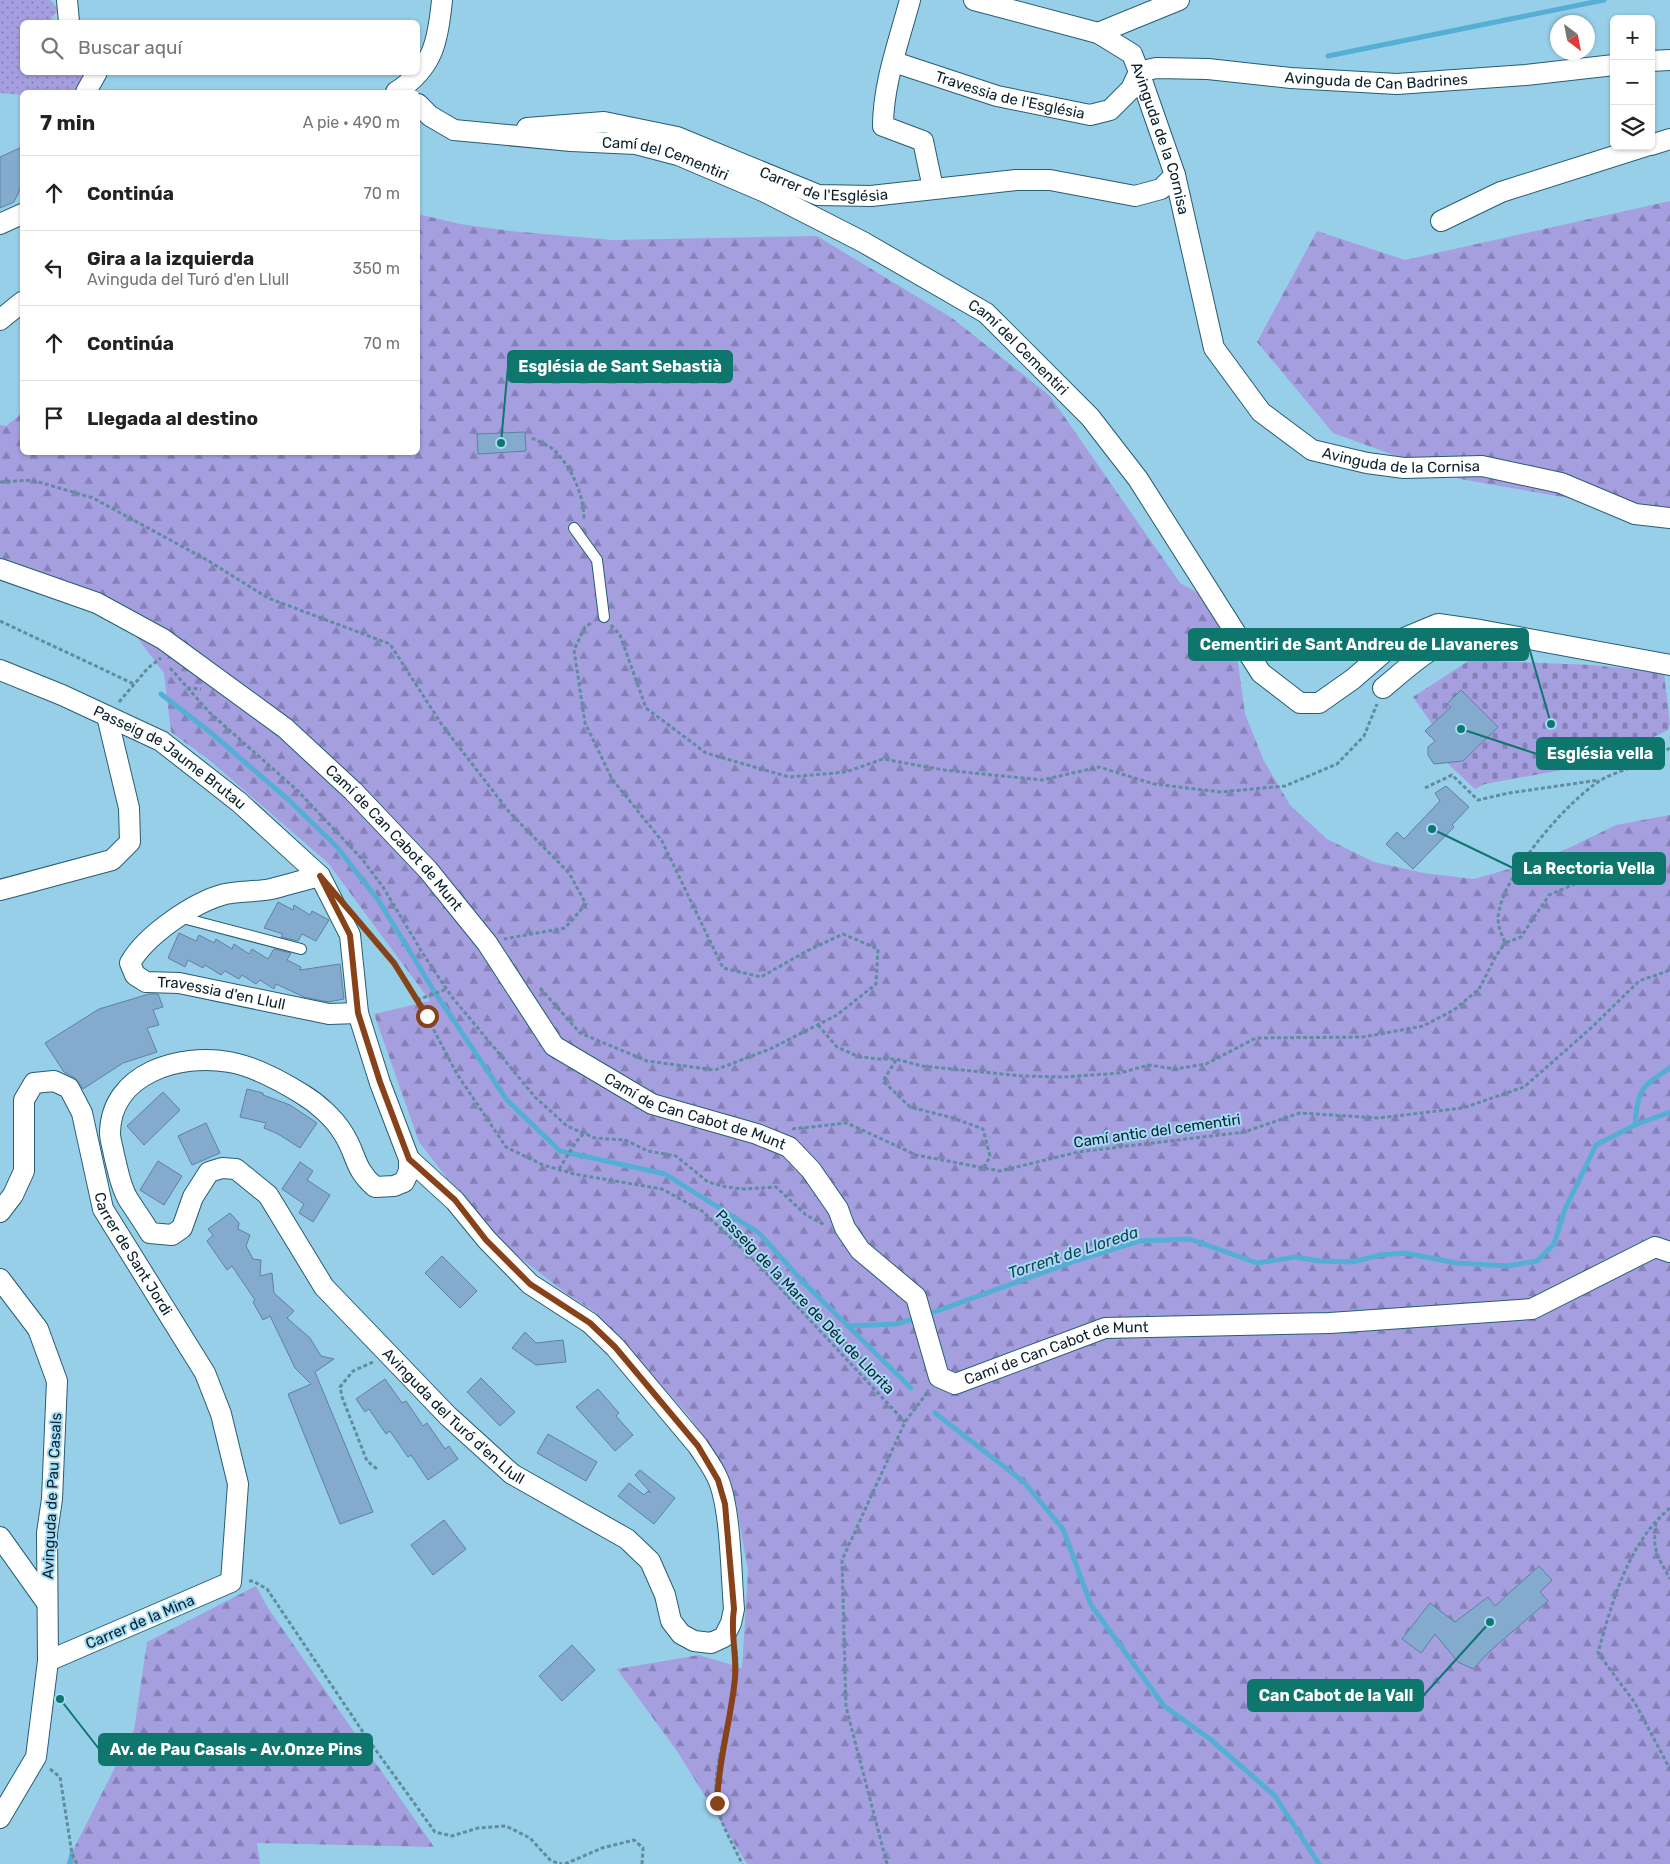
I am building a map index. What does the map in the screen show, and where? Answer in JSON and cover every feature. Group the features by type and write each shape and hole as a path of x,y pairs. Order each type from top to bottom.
{"street":[{"path":"67,0 69,20"},
{"path":"420,72 434,52 442,0"},
{"path":"910,0 897,41 883,109 883,126 923,141 934,188"},
{"name":"Avinguda de la Cornisa","path":"974,0 1098,33 1132,54 1140,72 1175,175 1214,348 1261,412 1312,450 1367,463 1404,468 1482,466 1561,483 1635,514 1670,518"},
{"path":"1098,33 1179,0"},
{"path":"1655,62 1670,60"},
{"name":"Travessia de l'Església","path":"894,62 997,96 1090,115 1110,110 1131,90 1140,72"},
{"name":"Avinguda de Can Badrines","path":"1140,72 1156,68 1208,69 1291,78 1397,84 1526,75 1610,66"},
{"path":"87,90 95,75"},
{"path":"402,90 418,75"},
{"name":"Camí del Cementiri","path":"420,106 430,116 454,130 571,141 636,144 678,155 765,192 863,242 986,313 1090,418 1138,479 1261,673 1300,703 1318,703 1353,679 1397,640 1438,624 1670,665"},
{"name":"Carrer de l'Església","path":"482,132 604,122 677,137 818,195 871,196 1016,180 1050,180 1135,196 1161,189 1175,175"},
{"path":"1655,144 1670,139"},
{"path":"1441,221 1501,192 1633,150"},
{"path":"0,320 20,304"},
{"name":"Camí de Can Cabot de Munt","path":"0,569 97,603 163,639 284,728 353,791 428,870 486,943 554,1046 652,1104 757,1134 789,1147 811,1170 838,1209 845,1228 860,1250 916,1297 938,1377 955,1384 1105,1328 1330,1323 1532,1309 1655,1247 1670,1252"},
{"path":"1383,688 1423,655 1452,637 1480,630"},
{"name":"Passeig de Jaume Brutau","path":"0,670 161,741 239,802 320,876"},
{"path":"0,890 112,860 130,842 128,808 107,716"},
{"path":"320,876 350,935 358,1013 380,1082 409,1159 455,1200 486,1240 530,1284 590,1323 615,1347 698,1446 718,1480 725,1504 734,1609 731,1623"},
{"name":"Travessia d'en Llull","path":"320,876 270,889 224,894 190,910 150,938 136,952 130,963 134,975 146,982 179,983 329,1014 358,1013"},
{"name":"Avinguda del Turó d'en Llull","path":"409,1159 409,1171 404,1182 394,1186 375,1187 362,1176 344,1133 326,1113 302,1094 251,1068 230,1062 182,1061 158,1068 137,1079 122,1094 113,1114 110,1134 119,1177 127,1198 150,1233 172,1236 182,1228 193,1197 209,1172 222,1168 236,1169 268,1195 324,1287 448,1416 512,1474 628,1539 650,1562 665,1594 672,1621 681,1634 694,1641 711,1643 724,1637 731,1623"},
{"name":"Carrer de Sant Jordi","path":"0,1212 13,1195 24,1171 24,1100 34,1083 54,1081 69,1088 82,1113 103,1210 206,1373 221,1414 238,1484 231,1582"},
{"name":"Avinguda de Pau Casals","path":"0,1280 38,1329 57,1381 52,1499 46,1533 48,1661 36,1757"},
{"path":"0,1537 47,1603"},
{"name":"Carrer de la Mina","path":"48,1661 231,1582"},
{"path":"0,1818 36,1757"}],"lane":[{"path":"579,526 597,560 604,617"},
{"path":"179,917 301,949"}],"path":[{"path":"532,438 555,450 575,480 584,505 579,526"},
{"path":"0,482 32,480 93,498 207,560 268,598 390,644 442,725 510,813 569,872 586,904 565,928 486,943"},
{"path":"537,985 580,1033 647,1061 715,1070 770,1049 837,1015 876,984 878,949 844,934 761,977 723,968 662,841 612,779 586,723 574,650 585,626 604,617 620,635 646,708 706,753 789,777 846,772 883,759 944,770 1042,780 1099,767 1154,784 1221,792 1285,786 1337,764 1364,736 1383,688"},
{"path":"0,622 134,684"},
{"path":"107,716 148,668 162,658 210,713 298,791 362,859 383,886 447,989 535,1097 567,1126 594,1138 625,1140 648,1151 676,1156 708,1182 726,1187 745,1189 776,1187 806,1215 820,1224 845,1228"},
{"path":"1424,788 1452,775 1478,800 1510,793 1601,780 1643,763 1670,748"},
{"path":"1506,943 1498,925 1498,915 1508,886 1536,844 1562,814 1601,780"},
{"path":"818,1025 837,1047 858,1056 896,1059 922,1066 1022,1076 1090,1077 1120,1073 1149,1065 1175,1069 1206,1064 1256,1038 1363,1037 1423,1026 1454,1010 1479,989 1496,956 1506,943 1521,938 1549,895 1598,874 1670,872"},
{"name":"Passeig de la Mare de Déu de Llorita","path":"363,927 394,963 458,1074 506,1147 574,1174 662,1189 702,1211 751,1258 905,1422"},
{"name":"Camí antic del cementiri","path":"757,1134 847,1122 916,1154 1000,1171 1078,1152 1244,1132 1300,1113 1378,1118 1463,1108 1524,1087 1591,1028 1638,981 1670,970"},
{"path":"417,1000 447,989"},
{"path":"896,1059 883,1081 910,1107 953,1118 983,1129 990,1156 984,1168"},
{"path":"559,1169 564,1159 584,1133"},
{"path":"377,1469 367,1461 342,1397 340,1387 354,1371 376,1361 380,1365"},
{"path":"887,1864 846,1707 842,1560 905,1422 938,1377"},
{"path":"1670,1508 1657,1519 1624,1573 1598,1653 1635,1703 1670,1769"},
{"path":"1657,1519 1653,1543 1658,1558 1670,1579"},
{"path":"231,1582 253,1581 267,1589 380,1758 435,1832 452,1836 478,1828 506,1826 530,1838 551,1861 564,1864 602,1848 634,1840 643,1848 642,1864"},
{"path":"731,1623 737,1660 733,1702 717,1774 717,1803 727,1834 742,1864"},
{"path":"36,1757 60,1777 72,1854 77,1864"}],"green space":[{"path":"0,0 50,0 59,10 51,18 52,20 20,20 20,75 89,75 78,90 20,90 20,95 0,93"},
{"path":"1670,201 1670,508 1602,504 1460,479 1333,433 1257,342 1317,231 1405,260"},
{"path":"420,214 460,224 510,231 613,240 817,236 952,318 1050,396 1180,583 1231,611 1245,714 1264,761 1290,805 1327,839 1374,862 1424,873 1474,879 1523,865 1571,847 1616,825 1670,815 1670,1864 747,1864 677,1751 617,1669 699,1655 742,1668 748,1571 736,1503 720,1462 688,1415 595,1312 567,1294 510,1250 460,1195 419,1142 374,1014 430,1001 328,863 208,759 171,732 164,673 132,631 0,565 0,425 6,426 20,415 20,455 420,455"},
{"path":"1470,660 1593,665 1664,673 1670,724 1668,730 1601,763 1485,784 1475,789 1446,762 1434,764 1428,755 1428,747 1435,741 1425,731 1432,724 1413,697"},
{"path":"256,1586 268,1608 434,1847 257,1843 260,1864 66,1864 134,1730 147,1642"}],"building":[{"path":"20,148 20,189 14,202 0,208 0,157"},
{"path":"525,432 526,451 478,454 477,434"},
{"path":"1461,690 1498,727 1463,761 1434,764 1428,755 1428,747 1435,741 1425,731 1451,707 1447,704"},
{"path":"1446,786 1469,807 1452,825 1454,827 1413,869 1386,844 1397,832 1404,839 1440,801 1435,793"},
{"path":"278,902 293,910 294,905 310,915 312,911 329,920 316,941 302,934 298,941 281,937 283,934 264,928"},
{"path":"179,933 196,941 199,935 214,943 216,939 232,949 234,944 249,954 252,949 268,959 274,949 291,953 287,960 301,967 300,970 340,964 344,999 328,1002 304,997 276,984 274,989 260,980 256,984 242,975 239,979 225,971 221,975 205,965 203,968 188,960 185,967 168,958"},
{"path":"149,994 158,994 163,1007 153,1010 159,1025 147,1028 157,1052 123,1063 83,1089 75,1078 64,1072 45,1043 99,1009"},
{"path":"247,1089 263,1093 263,1095 290,1105 317,1123 300,1148 278,1134 264,1128 266,1123 240,1117"},
{"path":"163,1092 180,1110 144,1145 127,1126"},
{"path":"206,1123 220,1153 192,1165 178,1136"},
{"path":"158,1161 182,1176 164,1205 140,1190"},
{"path":"300,1162 313,1171 307,1180 330,1195 313,1222 299,1213 304,1204 282,1189"},
{"path":"230,1213 239,1223 238,1229 250,1235 246,1246 253,1259 261,1260 260,1276 272,1273 274,1293 294,1311 287,1318 310,1338 321,1356 334,1359 315,1372 373,1512 340,1524 288,1394 311,1384 295,1368 270,1316 263,1320 253,1302 255,1300 232,1266 227,1270 207,1241 213,1235 208,1229"},
{"path":"442,1256 477,1291 460,1308 425,1273"},
{"path":"525,1332 536,1343 563,1340 566,1362 536,1365 512,1348"},
{"path":"481,1378 515,1412 500,1426 467,1392"},
{"path":"385,1379 402,1403 406,1401 423,1426 427,1423 445,1449 449,1446 458,1459 428,1480 411,1455 408,1457 390,1431 386,1434 369,1409 365,1412 356,1399"},
{"path":"598,1389 619,1413 616,1416 633,1435 615,1451 576,1407"},
{"path":"548,1434 597,1462 586,1481 537,1453"},
{"path":"640,1470 675,1498 654,1524 618,1496 629,1483 644,1495 648,1491 651,1493 635,1475"},
{"path":"444,1520 466,1549 433,1575 411,1545"},
{"path":"1539,1566 1552,1580 1540,1592 1548,1601 1491,1650 1473,1669 1458,1662 1435,1634 1421,1653 1402,1639 1430,1603 1455,1622 1488,1597 1495,1606"},
{"path":"572,1645 595,1670 562,1701 539,1676"}],"waterway":[{"path":"1328,56 1604,0"},
{"path":"161,694 210,732 291,802 337,847 379,901 434,991 507,1100 560,1151 665,1174 759,1233 804,1283 911,1388"},
{"name":"Torrent de Lloreda","path":"926,1315 1075,1261 1139,1241 1190,1239 1257,1263 1295,1257 1319,1261 1352,1262 1380,1255 1405,1253 1456,1263 1507,1266 1537,1261 1554,1244 1565,1209 1596,1145 1635,1125 1639,1097 1642,1090 1652,1080 1670,1068"},
{"path":"1635,1125 1670,1112"},
{"name":"Torrent de Lloreda","path":"847,1326 896,1324 918,1318"},
{"path":"935,1413 1024,1482 1063,1529 1091,1605 1164,1706 1210,1739 1275,1796 1319,1864"},
{"path":"70,1864 72,1854"}],"place":[{"name":"Església de Sant Sebastià","path":"501,443"},
{"name":"Cementiri de Sant Andreu de Llavaneres","path":"1551,724"},
{"name":"Església vella","path":"1461,729"},
{"name":"La Rectoria Vella","path":"1432,829"},
{"name":"Can Cabot de la Vall","path":"1490,1622"},
{"name":"Av. de Pau Casals - Av.Onze Pins","path":"60,1699"}],"route":[{"path":"427,1016 394,963 320,876 350,935 358,1013 380,1082 409,1159 455,1200 486,1240 530,1284 590,1323 615,1347 698,1446 718,1480 725,1504 734,1609 731,1623 737,1660 733,1702 717,1774 717,1803"}]}
